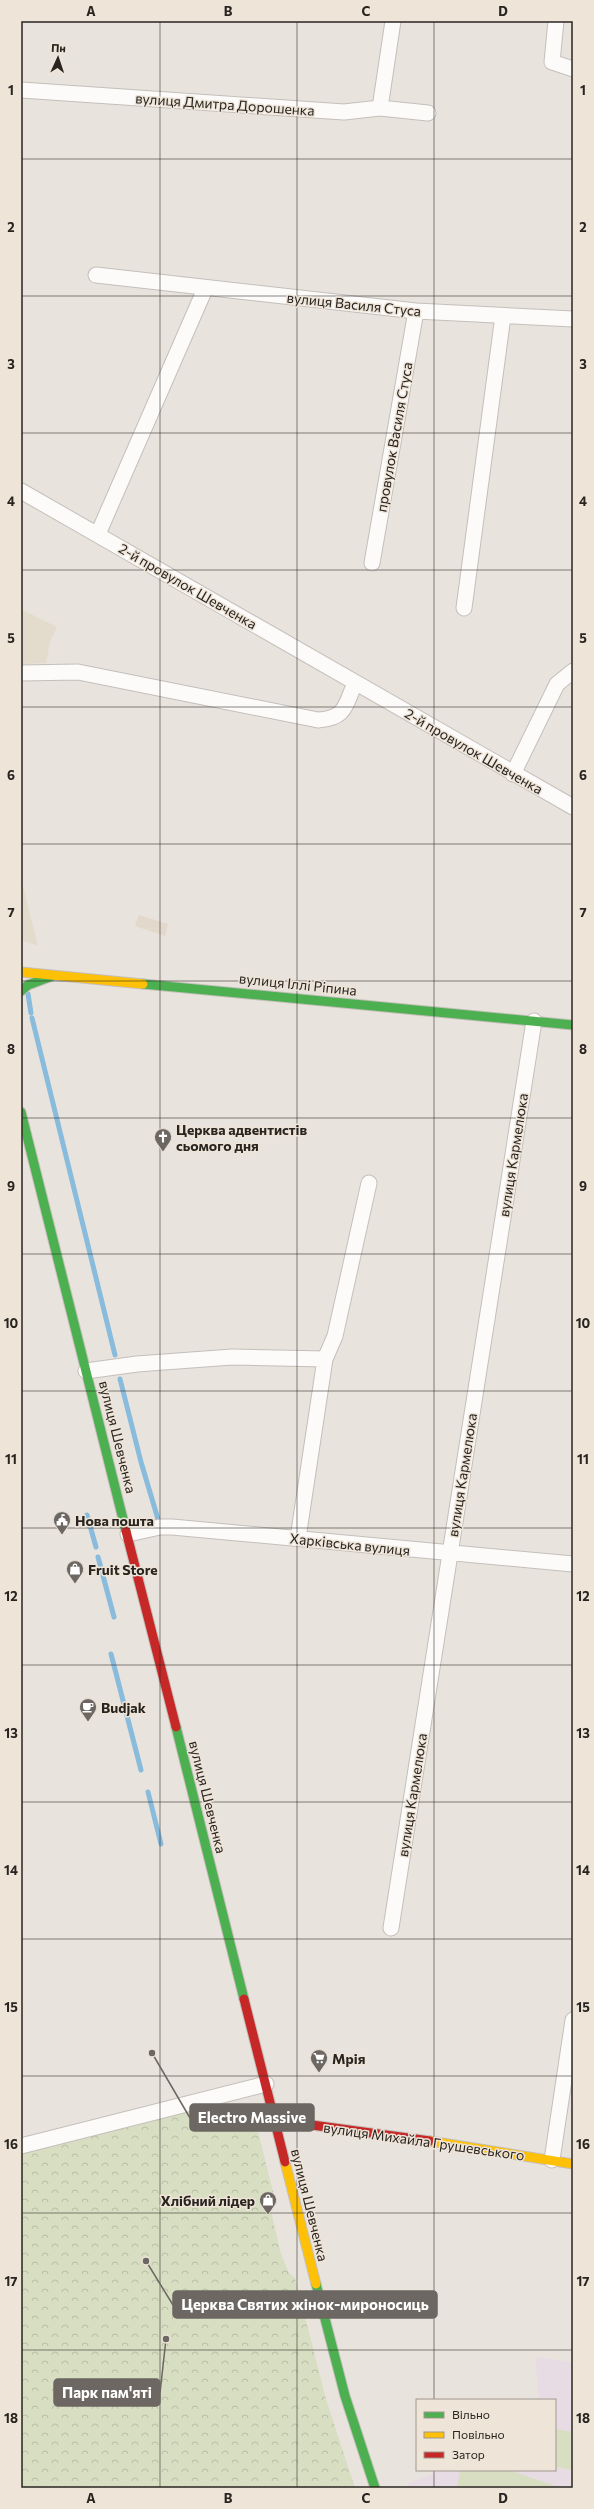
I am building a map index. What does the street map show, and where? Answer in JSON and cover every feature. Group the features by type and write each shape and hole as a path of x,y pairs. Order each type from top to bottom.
{"main road":[{"name":"вулиця Іллі Ріпина","path":"21,972 573,1025"},
{"path":"21,991 41,979 66,976"},
{"name":"вулиця Шевченка","path":"21,1112 345,2396 375,2488"},
{"name":"вулиця Михайла Грушевського","path":"275,2120 494,2150 573,2164"}],"street":[{"path":"380,108 393,21"},
{"path":"556,21 552,62 573,69"},
{"name":"вулиця Дмитра Дорошенка","path":"21,90 344,112 380,108 428,113"},
{"name":"вулиця Василя Стуса","path":"96,275 205,289 416,310 573,319"},
{"path":"98,534 205,289"},
{"name":"провулок Василя Стуса","path":"372,563 416,310"},
{"path":"464,608 503,316"},
{"name":"2-й провулок Шевченка","path":"21,491 573,807"},
{"path":"513,774 556,684 573,671"},
{"path":"21,673 78,672 318,720 332,719 343,713 355,683"},
{"name":"вулиця Кармелюка","path":"391,1928 534,1021"},
{"path":"298,1538 325,1359 336,1336 369,1183"},
{"path":"86,1371 137,1364 232,1357 325,1359"},
{"name":"Харківська вулиця","path":"128,1534 160,1527 172,1527 298,1538 450,1554 573,1564"},
{"path":"552,2160 573,2020"},
{"path":"21,2146 266,2084"}],"shaded area":[{"path":"21,609 57,627 50,641 46,663 21,664"},
{"path":"21,878 38,946 21,940"},
{"path":"139,915 168,924 165,936 135,926"},
{"path":"535,2357 573,2362 573,2488 410,2488 408,2483 440,2471 556,2471 556,2399 539,2399"}],"green space":[{"path":"224,2106 246,2114 257,2127 274,2196 270,2207 281,2254 289,2273 295,2278 326,2399 355,2488 21,2488 21,2154 201,2108"},
{"path":"556,2429 573,2432 573,2470 556,2467"},
{"path":"460,2471 512,2471 561,2488 457,2488"}],"waterway":[{"path":"28,994 31,1013"},
{"path":"32,1018 115,1355"},
{"path":"120,1379 141,1462 160,1526"},
{"path":"87,1515 96,1547"},
{"path":"98,1557 114,1617"},
{"path":"111,1654 141,1770"},
{"path":"148,1792 161,1844"}],"traffic: fast":[{"path":"21,991 28,985 52,976"},
{"path":"143,984 573,1025"},
{"path":"21,1112 126,1531"},
{"path":"176,1727 244,1999"},
{"path":"316,2284 345,2396 375,2488"}],"traffic: slow":[{"path":"21,972 143,984"},
{"path":"430,2141 573,2164"},
{"path":"285,2162 316,2284"}],"traffic: jam":[{"path":"126,1531 176,1727"},
{"path":"244,1999 285,2162"},
{"path":"275,2120 430,2141"}],"place":[{"name":"Церква адвентистів сьомого дня","path":"163,1152"},
{"name":"Нова пошта","path":"62,1535"},
{"name":"Fruit Store","path":"75,1584"},
{"name":"Budjak","path":"88,1722"},
{"name":"Electro Massive","path":"152,2053"},
{"name":"Мрія","path":"319,2073"},
{"name":"Хлібний лідер","path":"268,2215"},
{"name":"Церква Святих жінок-мироносиць","path":"146,2261"},
{"name":"Парк пам'яті","path":"166,2339"}]}
